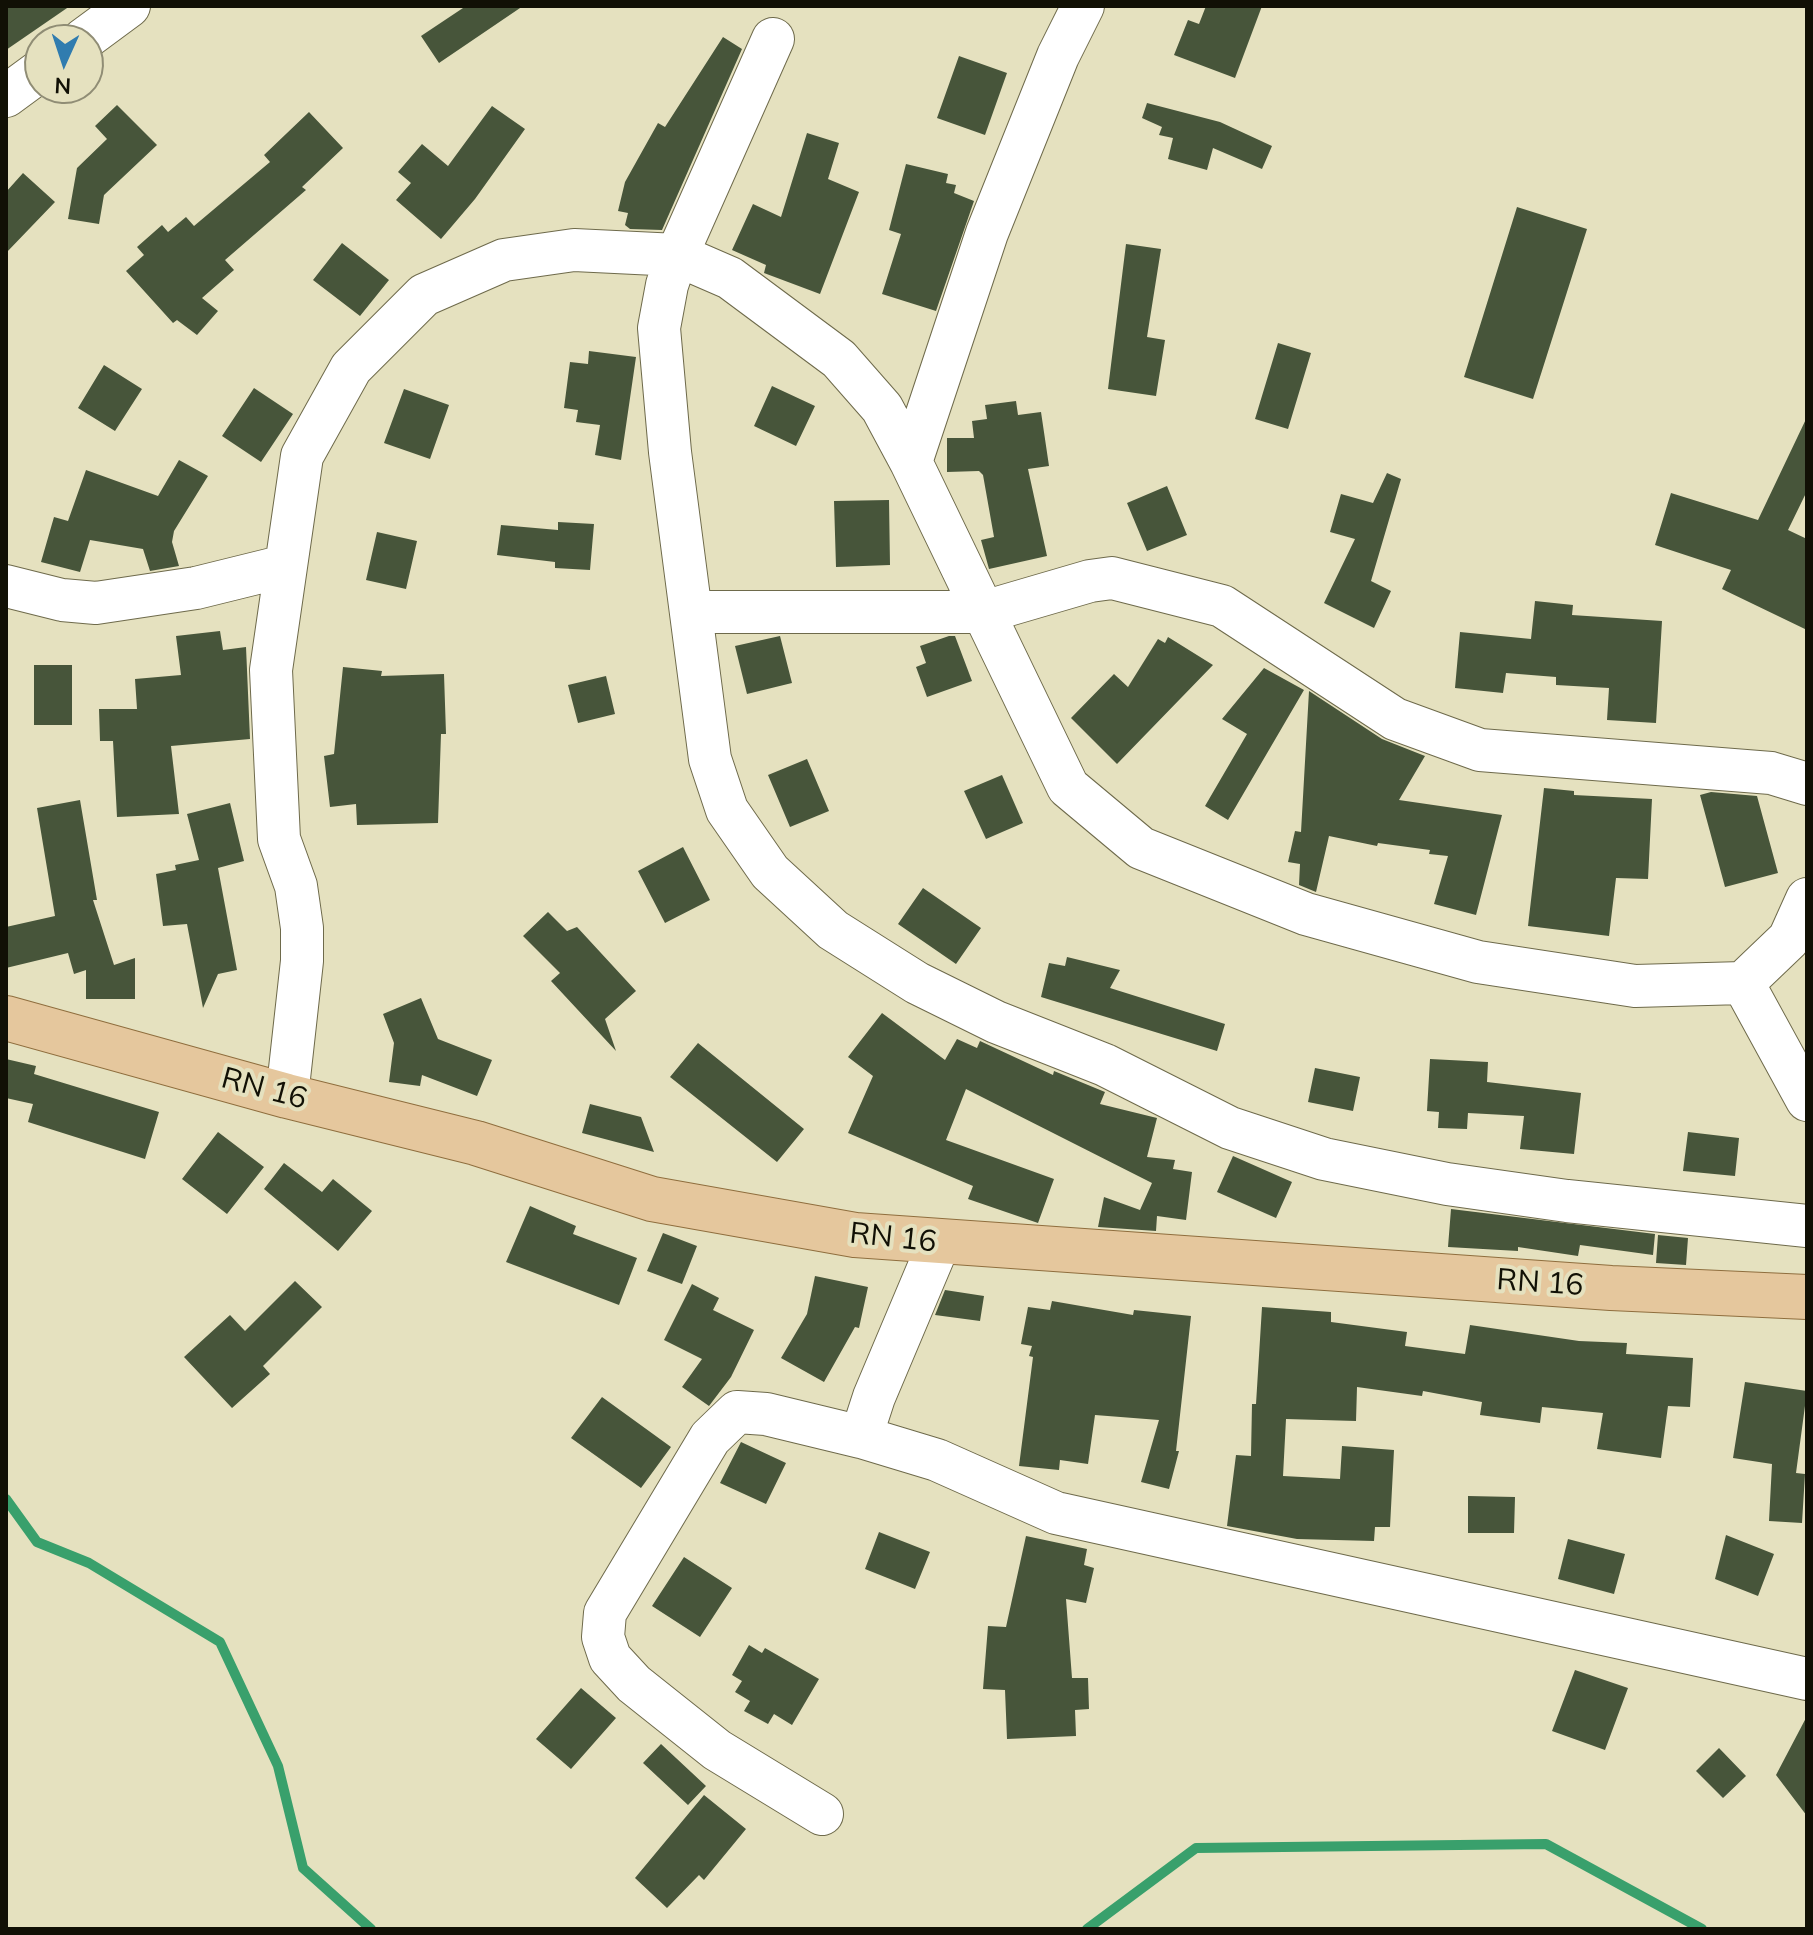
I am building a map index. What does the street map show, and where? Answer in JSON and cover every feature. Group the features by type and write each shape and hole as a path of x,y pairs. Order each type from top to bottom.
{"main road":[{"name":"RN 16","path":"6,1018 287,1096 476,1143 652,1199 855,1235 1611,1288 1807,1297"}],"street":[{"path":"104,24 129,6"},
{"path":"911,462 987,233 1058,56 1083,6"},
{"path":"773,39 677,255 667,285 659,328 670,452 710,759 727,810 770,872 833,930 917,983 996,1022 1105,1065 1230,1128 1324,1159 1447,1184 1567,1201 1807,1226"},
{"path":"6,96 24,83"},
{"path":"287,1096 302,961 296,886 279,839 271,726 271,670 302,456 351,368 424,295 504,260 574,250 677,255 730,278 839,359 882,408 911,462 1068,787 1141,848 1306,914 1478,962 1635,986 1743,983 1789,939 1807,899"},
{"path":"6,586 50,597 96,603 196,588 285,566"},
{"path":"691,612 984,612 1090,581 1129,581 1222,606 1395,719 1480,750 1771,773 1807,784"},
{"path":"1743,983 1807,1100"},
{"path":"861,1437 939,1243"},
{"path":"822,1814 717,1750 634,1684 610,1658 603,1637 605,1613 710,1438 737,1412 766,1414 861,1437 937,1460 1056,1513 1807,1679"}],"building":[{"path":"6,6 70,6 44,24 24,24 24,38 6,50"},
{"path":"466,6 523,6 439,63 421,36"},
{"path":"1206,6 1262,6 1235,78 1174,55 1188,20 1199,24"},
{"path":"723,37 742,49 662,230 630,229 625,225 628,213 618,211 625,182 658,123 665,127"},
{"path":"959,56 1007,73 985,135 937,118"},
{"path":"1147,103 1220,122 1272,146 1262,169 1213,148 1207,170 1168,159 1173,138 1159,135 1162,127 1142,118"},
{"path":"117,105 157,145 104,195 99,224 68,219 77,168 107,139 95,126"},
{"path":"492,106 525,129 475,199 441,239 396,200 411,183 398,172 422,144 448,166"},
{"path":"309,112 343,148 302,187 306,190 225,260 234,270 202,298 218,311 197,335 177,320 173,323 126,271 144,255 137,247 162,225 168,232 186,217 194,226 270,162 264,155"},
{"path":"807,133 839,143 828,179 859,192 820,294 764,273 766,265 732,250 753,204 781,217"},
{"path":"906,164 948,174 946,183 956,185 954,193 974,201 936,311 882,294 901,234 889,230"},
{"path":"23,173 55,202 6,253 6,192"},
{"path":"1517,207 1587,229 1533,399 1464,377"},
{"path":"342,243 389,280 360,316 313,280"},
{"path":"1126,244 1161,249 1147,337 1165,340 1156,396 1108,389"},
{"path":"1278,343 1311,353 1288,429 1255,419"},
{"path":"589,351 636,357 621,460 595,455 600,425 576,422 578,410 564,408 570,362 588,364"},
{"path":"104,365 142,389 115,431 78,408"},
{"path":"772,386 815,406 796,446 754,426"},
{"path":"254,388 293,414 261,462 222,436"},
{"path":"404,389 449,405 430,459 384,443"},
{"path":"1016,401 1018,415 1041,412 1049,466 1028,469 1047,556 989,569 981,540 994,537 983,475 979,471 947,472 947,438 974,438 972,421 987,419 985,405"},
{"path":"1807,417 1807,491 1788,530 1807,539 1807,630 1722,589 1731,570 1655,545 1671,493 1758,520"},
{"path":"179,460 208,476 174,531 172,542 179,566 150,571 143,549 90,540 80,572 41,562 54,517 68,521 86,470 158,496"},
{"path":"1387,473 1401,479 1371,581 1391,591 1374,628 1324,603 1355,539 1330,532 1341,494 1373,503"},
{"path":"1167,486 1187,535 1147,551 1127,503"},
{"path":"889,500 890,565 836,567 834,501"},
{"path":"558,522 594,524 590,570 555,568 555,562 497,555 501,525 558,530"},
{"path":"377,532 417,541 406,589 366,580"},
{"path":"1535,601 1573,605 1572,615 1662,621 1656,723 1607,720 1609,688 1556,685 1556,677 1506,673 1503,693 1455,688 1460,632 1531,639"},
{"path":"220,631 223,650 246,647 250,739 171,746 179,814 117,817 113,741 100,741 99,709 137,709 135,679 181,675 176,636"},
{"path":"780,636 792,683 747,694 735,646"},
{"path":"955,636 972,681 927,697 916,667 926,663 920,646"},
{"path":"1168,637 1213,665 1117,764 1071,718 1114,674 1128,687 1158,639 1165,643"},
{"path":"34,665 72,665 72,725 34,725"},
{"path":"343,667 382,671 381,676 444,674 446,734 441,734 438,823 357,825 356,804 330,807 324,756 334,754"},
{"path":"1264,668 1304,690 1228,820 1205,806 1247,734 1222,719"},
{"path":"606,676 615,714 578,723 568,685"},
{"path":"1309,691 1382,739 1425,756 1399,800 1502,815 1476,915 1434,904 1448,856 1429,854 1430,850 1378,843 1377,846 1329,836 1316,892 1299,885 1300,864 1288,862 1295,831 1301,832"},
{"path":"807,759 829,811 790,827 768,775"},
{"path":"1002,775 1023,823 986,839 964,791"},
{"path":"1544,788 1574,791 1574,795 1652,799 1648,879 1616,878 1609,936 1528,926"},
{"path":"1711,792 1757,796 1778,873 1725,887 1700,795"},
{"path":"80,800 97,900 93,900 114,965 135,958 135,999 86,999 86,970 74,974 68,953 6,968 6,927 55,916 37,808"},
{"path":"230,803 244,861 218,868 237,970 218,974 203,1008 187,924 163,926 156,874 176,870 175,865 199,860 187,814"},
{"path":"683,847 710,900 665,923 638,871"},
{"path":"923,888 981,928 956,964 898,924"},
{"path":"548,912 567,931 577,927 636,991 605,1019 616,1051 551,981 560,973 523,936"},
{"path":"1067,957 1120,970 1110,988 1225,1024 1217,1051 1041,997 1049,963 1065,966"},
{"path":"421,998 438,1039 492,1060 477,1096 422,1075 420,1086 389,1082 394,1043 383,1014"},
{"path":"882,1013 945,1060 957,1039 977,1048 980,1041 1053,1075 1054,1071 1105,1092 1100,1104 1157,1118 1147,1157 1175,1160 1173,1169 1192,1172 1186,1220 1157,1216 1156,1231 1098,1227 1104,1197 1140,1210 1152,1183 966,1089 946,1140 1054,1179 1038,1223 968,1199 973,1186 848,1133 873,1076 848,1057"},
{"path":"698,1043 804,1129 777,1162 670,1077"},
{"path":"6,1059 36,1066 34,1074 159,1112 145,1159 28,1122 33,1104 6,1098"},
{"path":"1430,1059 1488,1062 1487,1082 1581,1093 1574,1154 1520,1149 1524,1116 1468,1113 1467,1129 1438,1128 1439,1112 1427,1111"},
{"path":"1315,1068 1360,1077 1353,1111 1308,1102"},
{"path":"590,1104 641,1117 654,1152 582,1133"},
{"path":"218,1132 264,1167 227,1214 182,1179"},
{"path":"1688,1132 1739,1138 1735,1176 1683,1171"},
{"path":"1233,1156 1292,1182 1276,1218 1217,1192"},
{"path":"284,1163 322,1192 333,1179 372,1211 338,1251 264,1189"},
{"path":"530,1206 576,1226 573,1234 637,1258 619,1305 506,1262"},
{"path":"1451,1209 1655,1234 1653,1255 1580,1245 1578,1256 1518,1247 1518,1251 1448,1247"},
{"path":"663,1233 697,1246 682,1284 647,1271"},
{"path":"1658,1235 1688,1238 1686,1265 1656,1263"},
{"path":"815,1276 868,1287 859,1328 855,1327 824,1382 781,1358 807,1314"},
{"path":"295,1281 322,1307 263,1366 270,1374 232,1408 184,1357 230,1315 245,1331"},
{"path":"692,1284 719,1298 713,1310 754,1330 731,1377 709,1406 682,1387 702,1359 664,1340"},
{"path":"945,1290 984,1296 980,1321 935,1315"},
{"path":"1052,1301 1133,1315 1134,1310 1191,1316 1176,1451 1179,1451 1169,1489 1141,1482 1159,1420 1095,1415 1088,1464 1060,1460 1059,1470 1019,1466 1033,1357 1029,1356 1032,1346 1021,1344 1028,1307 1050,1310"},
{"path":"1262,1307 1331,1312 1331,1322 1407,1332 1405,1346 1465,1354 1470,1325 1579,1341 1627,1343 1626,1354 1693,1358 1690,1407 1668,1406 1661,1458 1597,1449 1603,1413 1542,1407 1540,1423 1480,1415 1482,1402 1423,1391 1422,1396 1357,1387 1356,1421 1286,1419 1283,1476 1340,1479 1342,1446 1394,1450 1390,1527 1375,1527 1374,1541 1297,1539 1227,1526 1236,1455 1251,1456 1252,1404 1256,1404"},
{"path":"1745,1382 1807,1391 1796,1473 1805,1474 1802,1523 1769,1521 1772,1464 1733,1458"},
{"path":"602,1397 671,1447 641,1488 571,1438"},
{"path":"741,1442 786,1463 766,1504 720,1483"},
{"path":"1468,1496 1515,1497 1514,1533 1468,1533"},
{"path":"879,1532 930,1552 915,1589 865,1569"},
{"path":"1726,1535 1774,1554 1758,1596 1715,1579"},
{"path":"1026,1536 1087,1549 1084,1565 1094,1568 1086,1603 1066,1599 1072,1678 1088,1678 1089,1709 1075,1710 1076,1736 1007,1739 1005,1690 983,1689 988,1626 1006,1627"},
{"path":"1568,1539 1625,1554 1614,1594 1558,1579"},
{"path":"684,1557 732,1588 700,1637 652,1606"},
{"path":"749,1645 762,1653 765,1648 819,1679 792,1725 774,1714 768,1724 744,1711 750,1701 735,1692 742,1681 732,1675"},
{"path":"1575,1670 1628,1688 1605,1750 1552,1731"},
{"path":"581,1688 616,1718 571,1769 536,1739"},
{"path":"1807,1716 1807,1816 1776,1775"},
{"path":"661,1744 706,1786 688,1805 643,1763"},
{"path":"1719,1748 1746,1776 1723,1798 1696,1771"},
{"path":"704,1795 746,1829 704,1880 699,1875 667,1908 635,1878"}],"waterway":[{"path":"6,1499 37,1542 89,1563 220,1642 278,1766 303,1868 371,1929"},
{"path":"1087,1929 1196,1848 1546,1844 1702,1929"}]}
